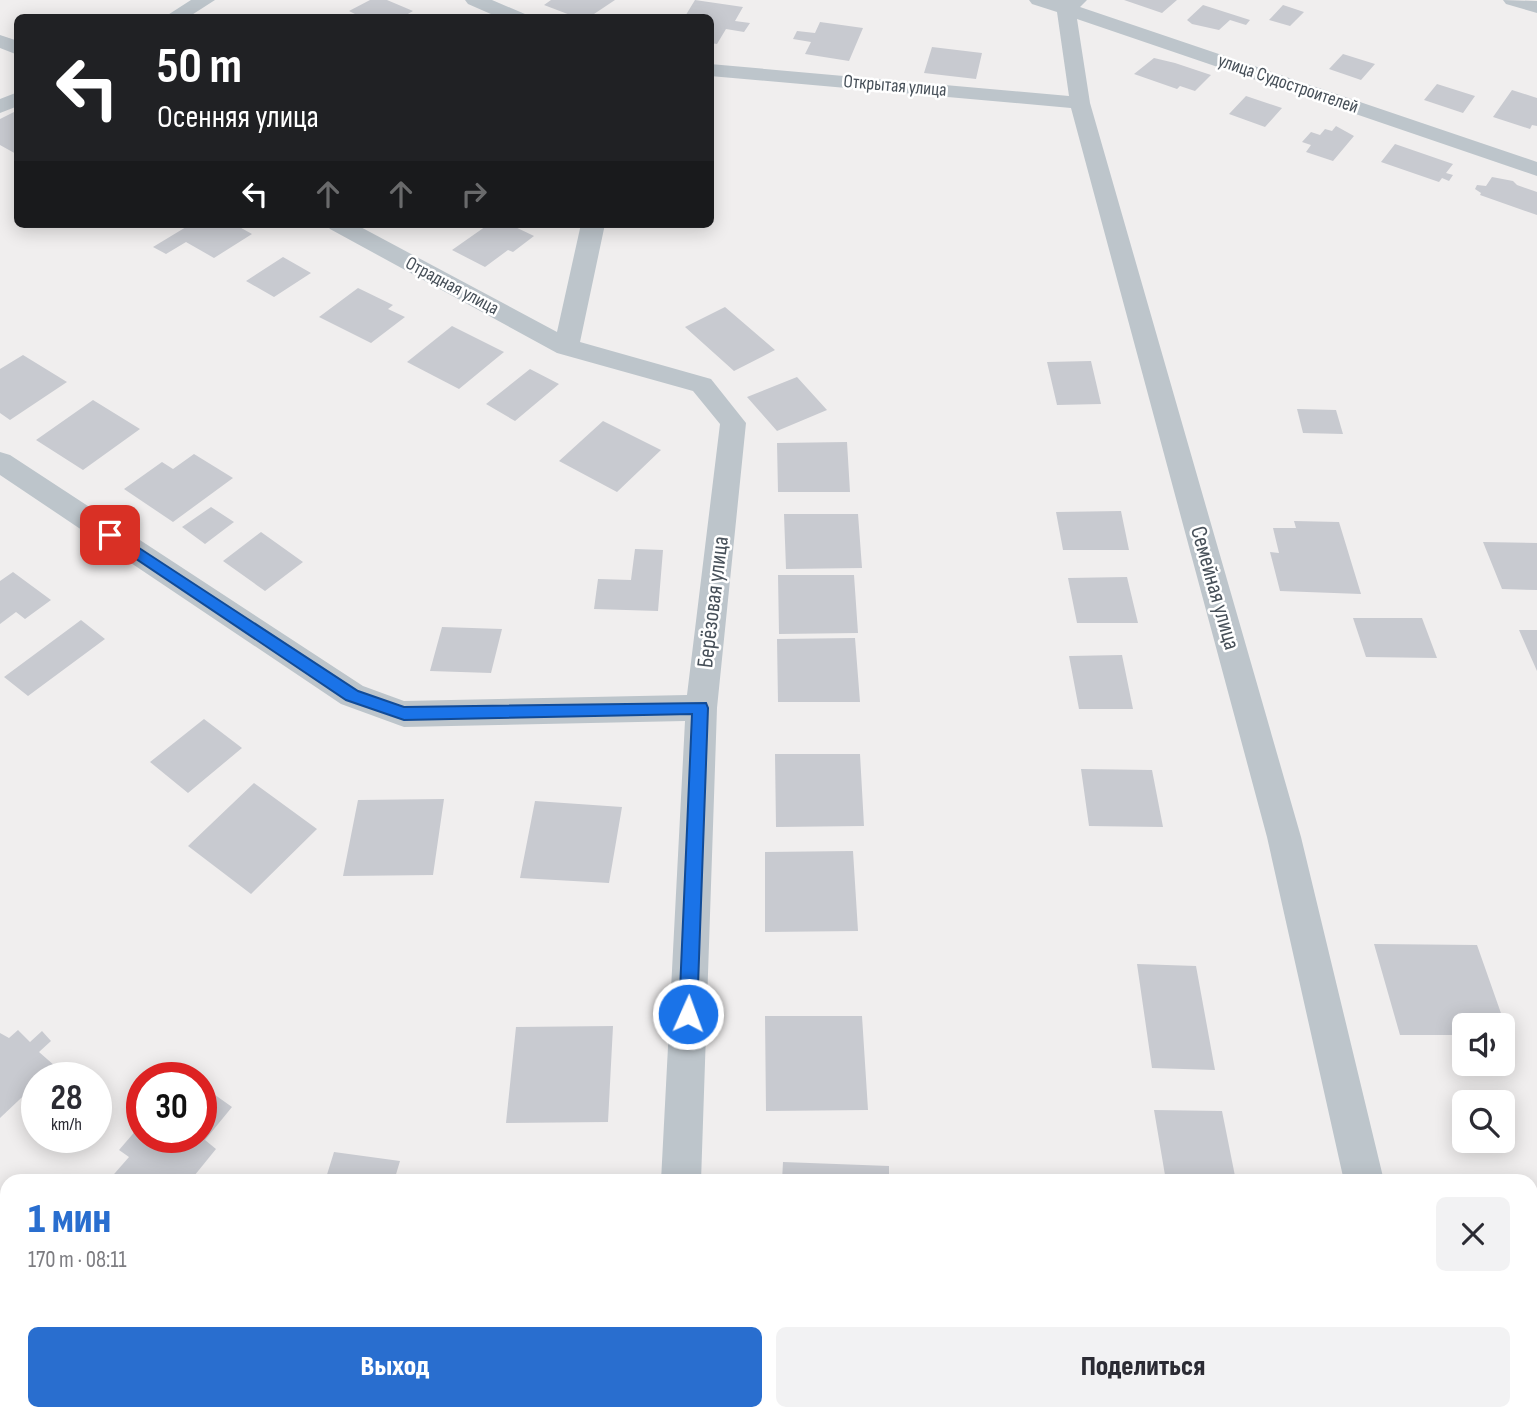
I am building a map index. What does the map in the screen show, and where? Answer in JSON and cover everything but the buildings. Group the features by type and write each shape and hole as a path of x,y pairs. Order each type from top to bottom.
{"street":[{"path":"179,14 205,0"},
{"path":"475,0 508,14"},
{"path":"1513,0 1537,7"},
{"name":"Семейная улица","path":"1061,3 1080,103 1284,836 1362,1174"},
{"name":"улица Судостроителей","path":"1061,3 1537,169"},
{"name":"Открытая улица","path":"714,70 1080,103"},
{"name":"Отрадная улица","path":"345,228 566,347"},
{"path":"566,347 592,228"},
{"name":"Берёзовая улица","path":"566,347 702,385 733,423 701,708 681,1174"},
{"path":"0,462 352,695 404,713 701,708"}],"route":[{"path":"110,535 352,695 404,713 701,708 688,1014"}]}
